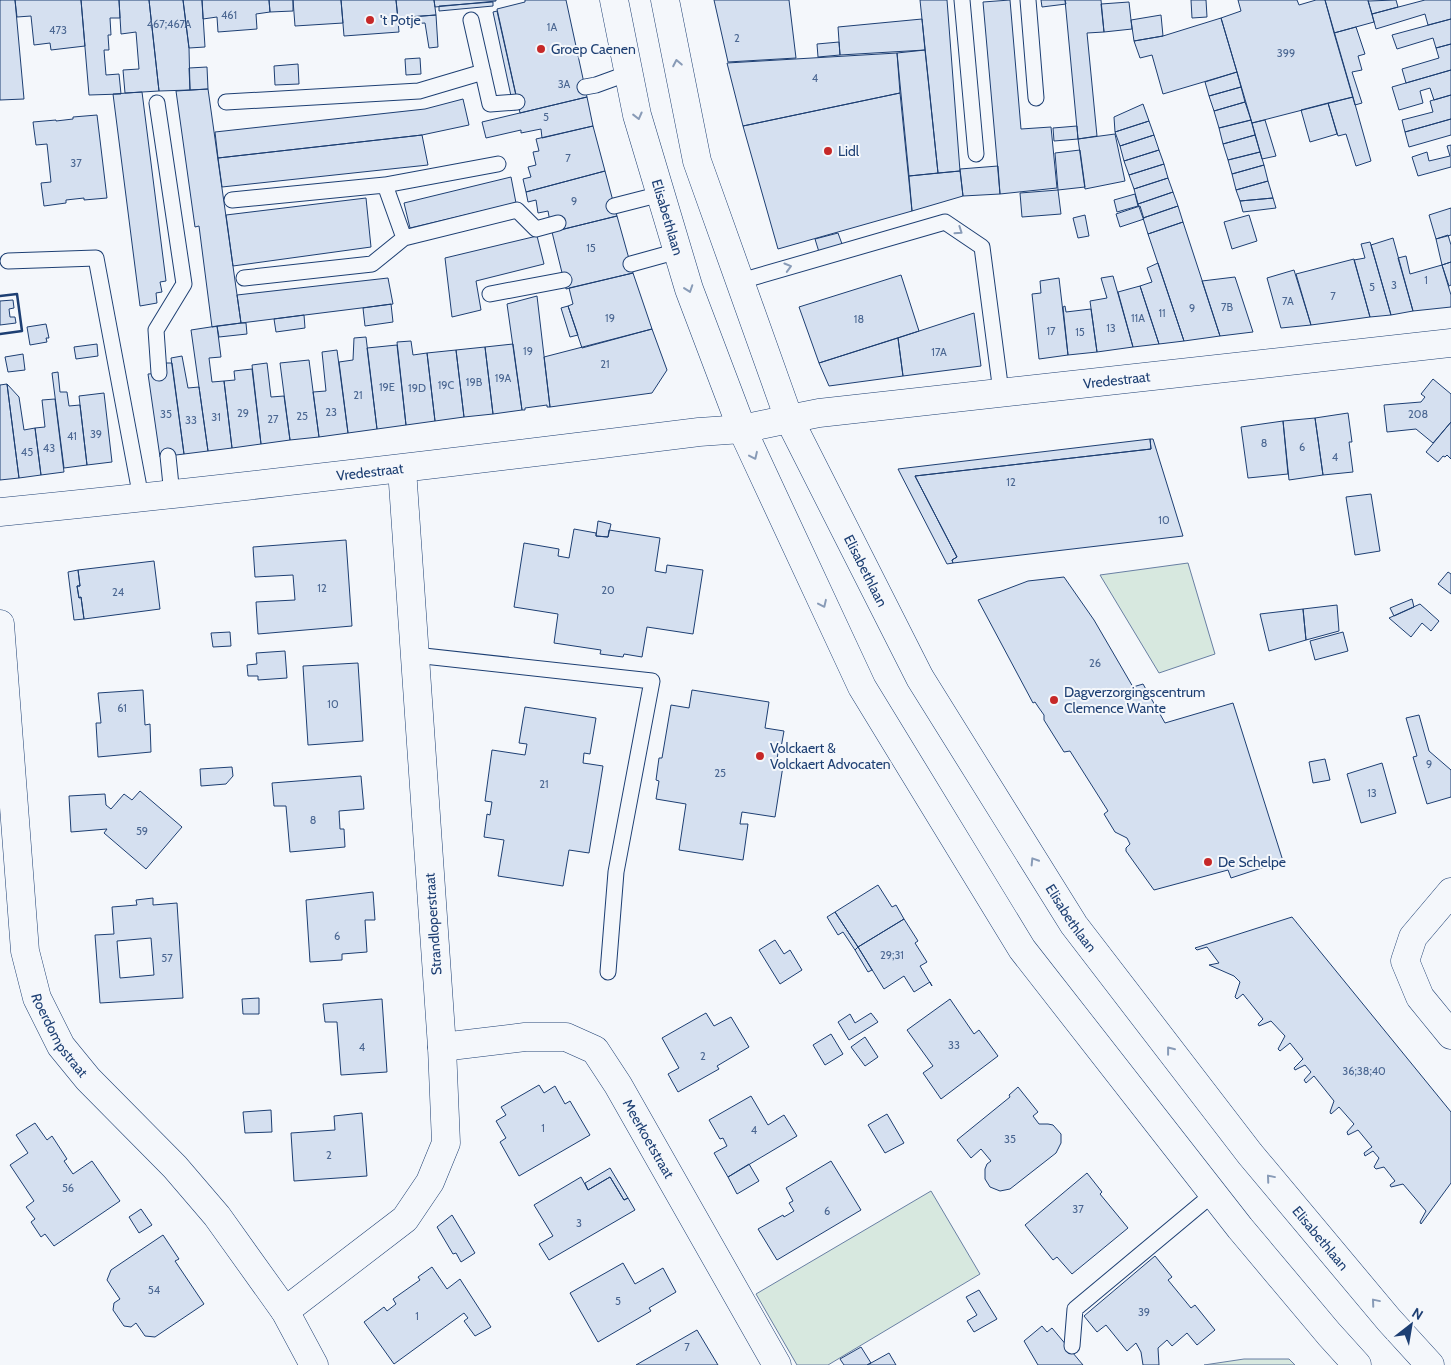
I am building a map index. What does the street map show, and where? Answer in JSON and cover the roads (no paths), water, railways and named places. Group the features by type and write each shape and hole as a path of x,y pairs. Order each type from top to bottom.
{"street":[{"name":"Elisabethlaan","path":"614,0 637,115 689,289 742,429 862,687 1022,948 1214,1194 1329,1334 1357,1365"},
{"name":"Elisabethlaan","path":"665,0 697,161 789,419 920,678 1074,925 1250,1154 1389,1320 1430,1365"},
{"name":"Vredestraat","path":"789,419 819,413 1001,392 1448,343"},
{"path":"742,429 789,419"},
{"name":"Vredestraat","path":"0,512 172,495 699,432 742,429"},
{"name":"Strandloperstraat","path":"285,1311 405,1219 430,1182 446,1143 442,1047 402,469"},
{"name":"Roerdompstraat","path":"0,624 25,951 37,998 61,1046 88,1079 175,1167 217,1216 285,1311 314,1365"},
{"path":"1451,892 1413,937 1405,961 1420,997 1451,1035"},
{"name":"Meerkoetstraat","path":"442,1047 525,1037 566,1037 595,1050 618,1085 777,1365"}],"lane":[{"path":"962,0 976,154"},
{"path":"1028,0 1036,98"},
{"path":"470,20 490,104 517,102"},
{"path":"226,102 419,91 483,72"},
{"path":"585,87 629,73"},
{"path":"157,103 184,284 156,330 159,373"},
{"path":"232,200 386,185 498,164"},
{"path":"386,185 404,238"},
{"path":"614,206 661,194"},
{"path":"244,278 372,264 404,238 518,210 536,229 558,223"},
{"path":"741,281 945,222 982,247 1001,392"},
{"path":"631,264 678,251"},
{"path":"8,262 96,258 141,498"},
{"path":"490,294 564,280"},
{"path":"168,456 172,495"},
{"path":"415,655 652,681 616,872 608,972"},
{"path":"1072,1346 1075,1309 1214,1194"}],"place":[{"name":"'t Potje","path":"370,20"},
{"name":"Groep Caenen","path":"541,49"},
{"name":"Lidl","path":"828,151"},
{"name":"Dagverzorgingscentrum Clemence Wante","path":"1054,700"},
{"name":"Volckaert & Volckaert Advocaten","path":"760,756"},
{"name":"De Schelpe","path":"1208,862"}]}
